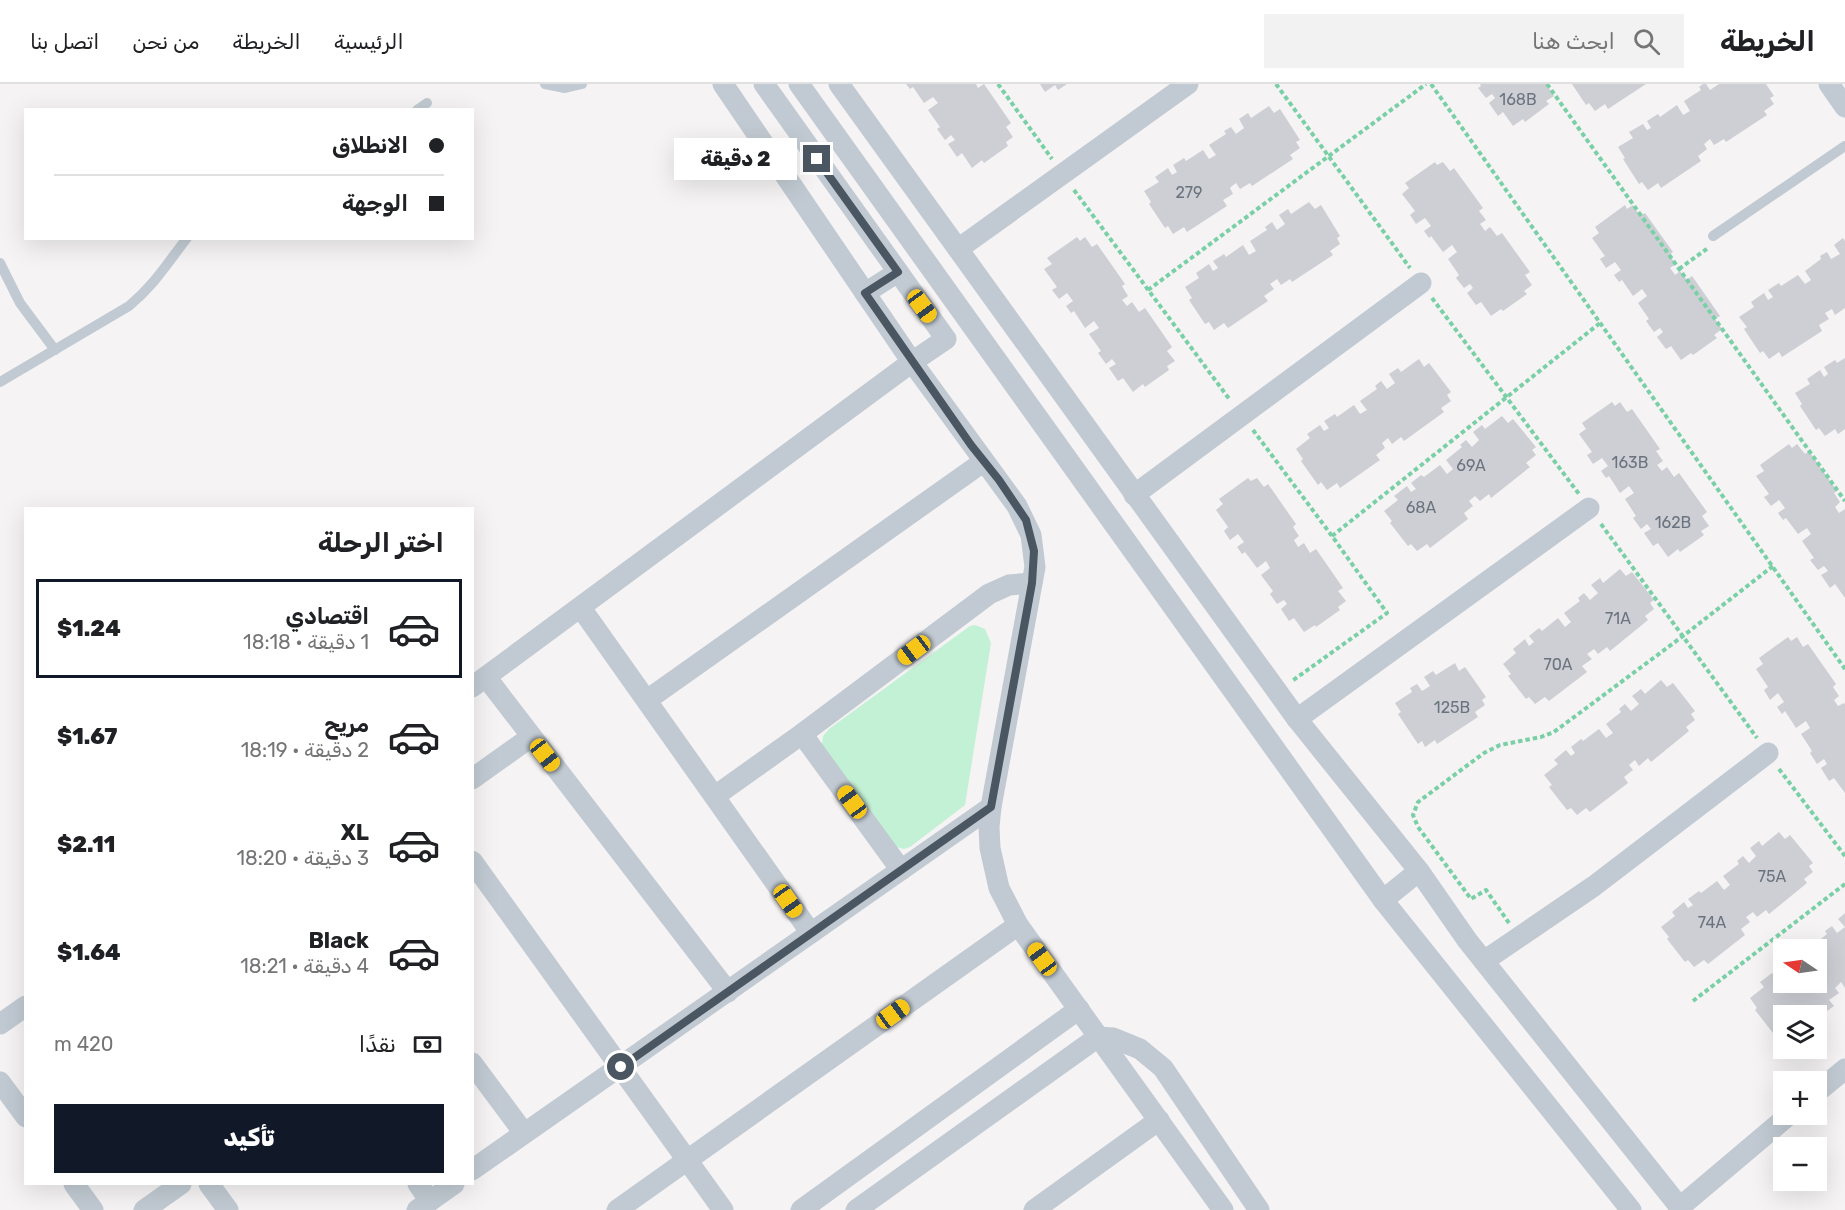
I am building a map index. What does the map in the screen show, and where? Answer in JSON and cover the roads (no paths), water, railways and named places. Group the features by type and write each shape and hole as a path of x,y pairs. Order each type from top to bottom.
{"street":[{"path":"723,84 912,362 1026,520 1034,551 1032,583 991,807 990,848 993,868 999,888 1018,925 1223,1210"},
{"path":"728,992 531,737 479,682 946,339 764,84"},
{"path":"799,84 1383,900 1631,1210"},
{"path":"839,84 1297,719 1419,871 1484,961 1681,1209 1777,1125"},
{"path":"958,249 1188,84"},
{"path":"1829,84 1845,107"},
{"path":"865,293 898,272"},
{"path":"1134,495 1421,284"},
{"path":"647,700 983,462"},
{"path":"1297,719 1407,637 1589,508"},
{"path":"715,796 989,594 1009,585 1032,583"},
{"path":"581,608 811,933"},
{"path":"802,734 901,870"},
{"path":"474,778 531,737"},
{"path":"1484,961 1594,886 1768,753"},
{"path":"474,1169 991,807"},
{"path":"474,864 723,1210"},
{"path":"1383,900 1419,871"},
{"path":"616,1210 1018,925"},
{"path":"0,1024 24,1007"},
{"path":"801,1210 1079,1009"},
{"path":"856,1210 1098,1036 1113,1038 1140,1049 1163,1068 1259,1210"},
{"path":"474,1066 524,1133"},
{"path":"1827,1084 1845,1069"},
{"path":"0,1082 24,1114"},
{"path":"1034,1210 1159,1120"},
{"path":"75,1185 93,1210"},
{"path":"144,1210 180,1185"},
{"path":"210,1185 228,1210"},
{"path":"418,1185 424,1206 453,1185"}],"lane":[{"path":"545,84 565,88 582,84"},
{"path":"1715,235 1845,146"},
{"path":"0,382 129,306 164,272 186,240"},
{"path":"0,263 20,303 55,350"}]}
